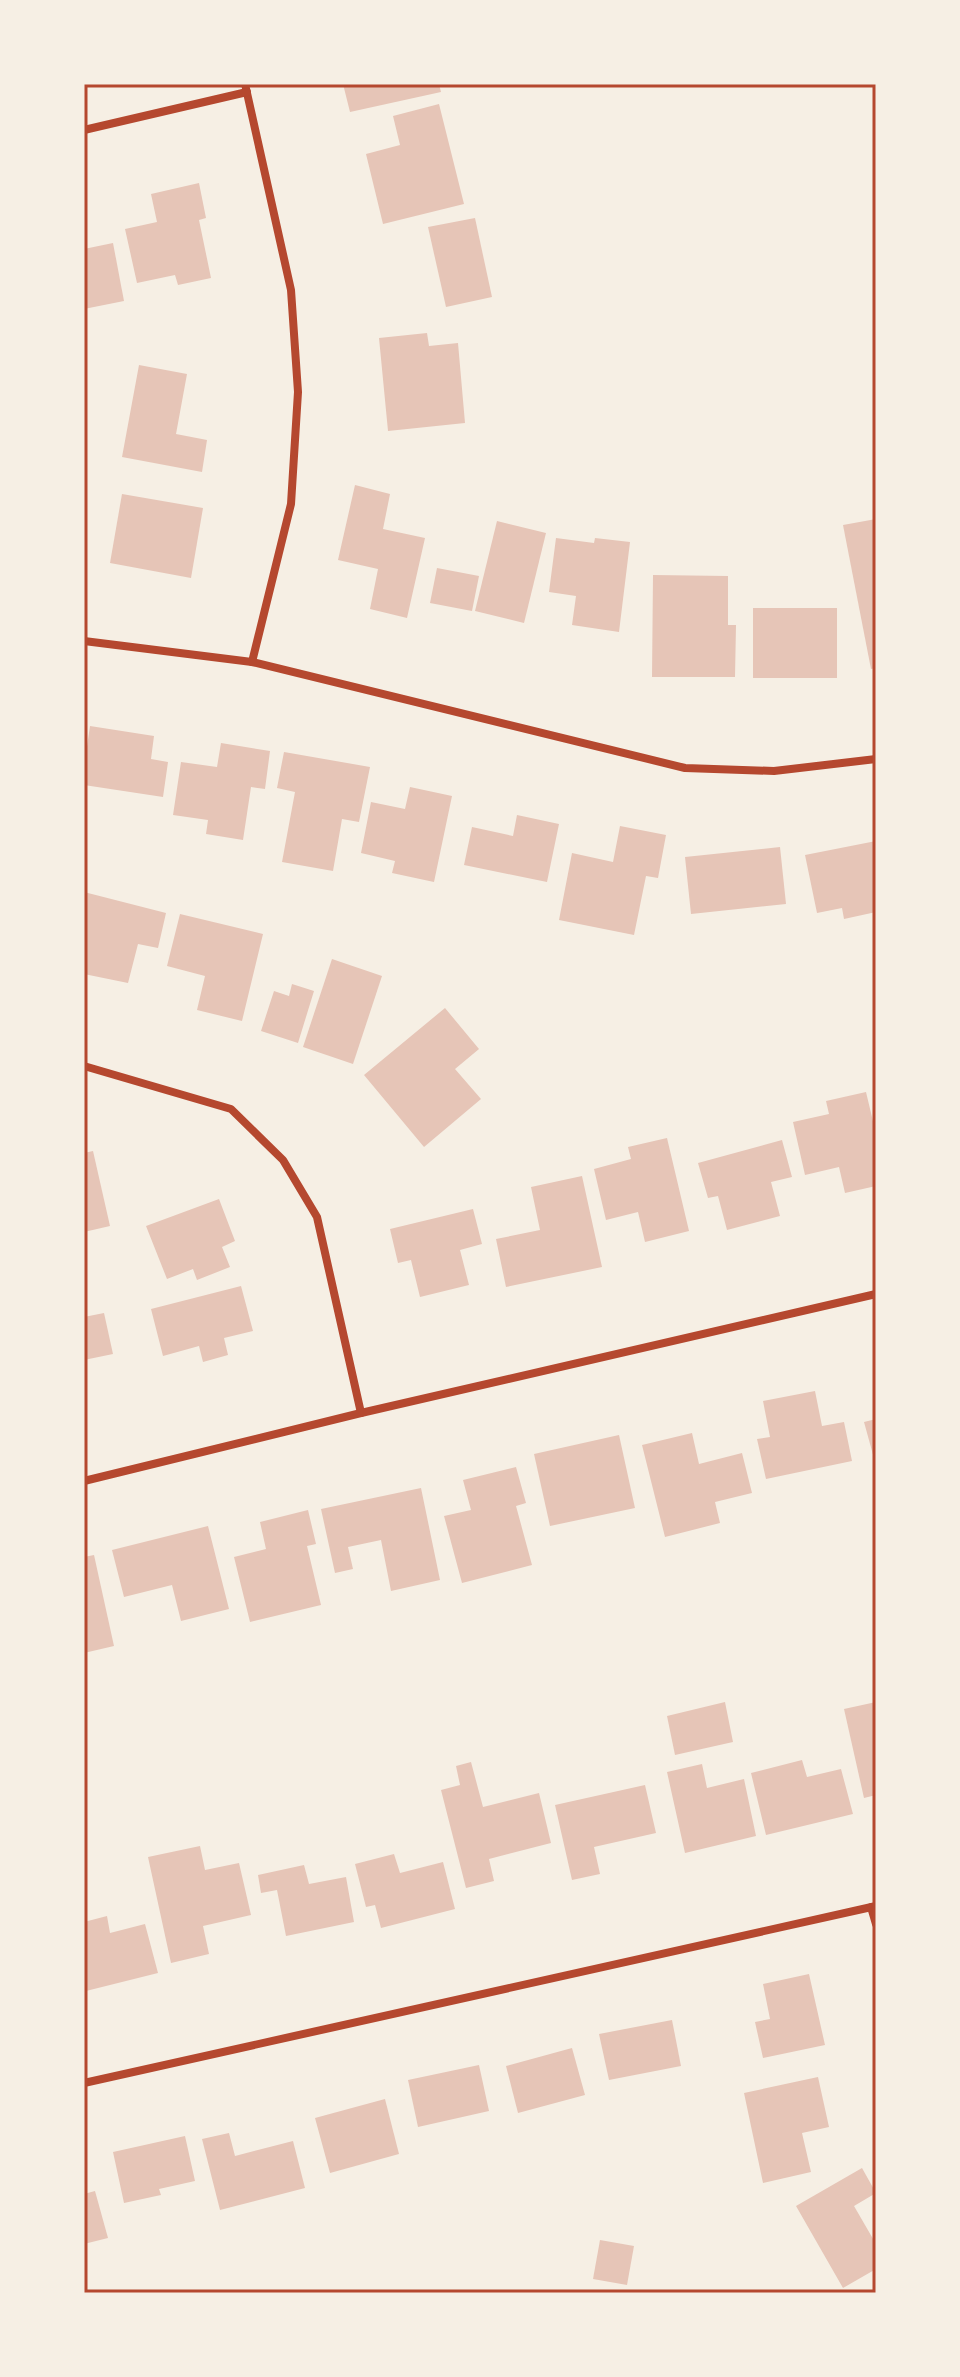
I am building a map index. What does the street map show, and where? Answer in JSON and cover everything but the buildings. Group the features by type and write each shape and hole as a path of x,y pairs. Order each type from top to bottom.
{"street":[{"path":"84,130 246,88 291,290 298,392 291,504 252,662"},
{"path":"84,641 252,662 685,768 774,771 876,759"},
{"path":"84,1066 231,1109 283,1160 317,1217 361,1413"},
{"path":"84,1481 361,1413 876,1294"},
{"path":"84,2083 874,1907 876,1924"}]}
